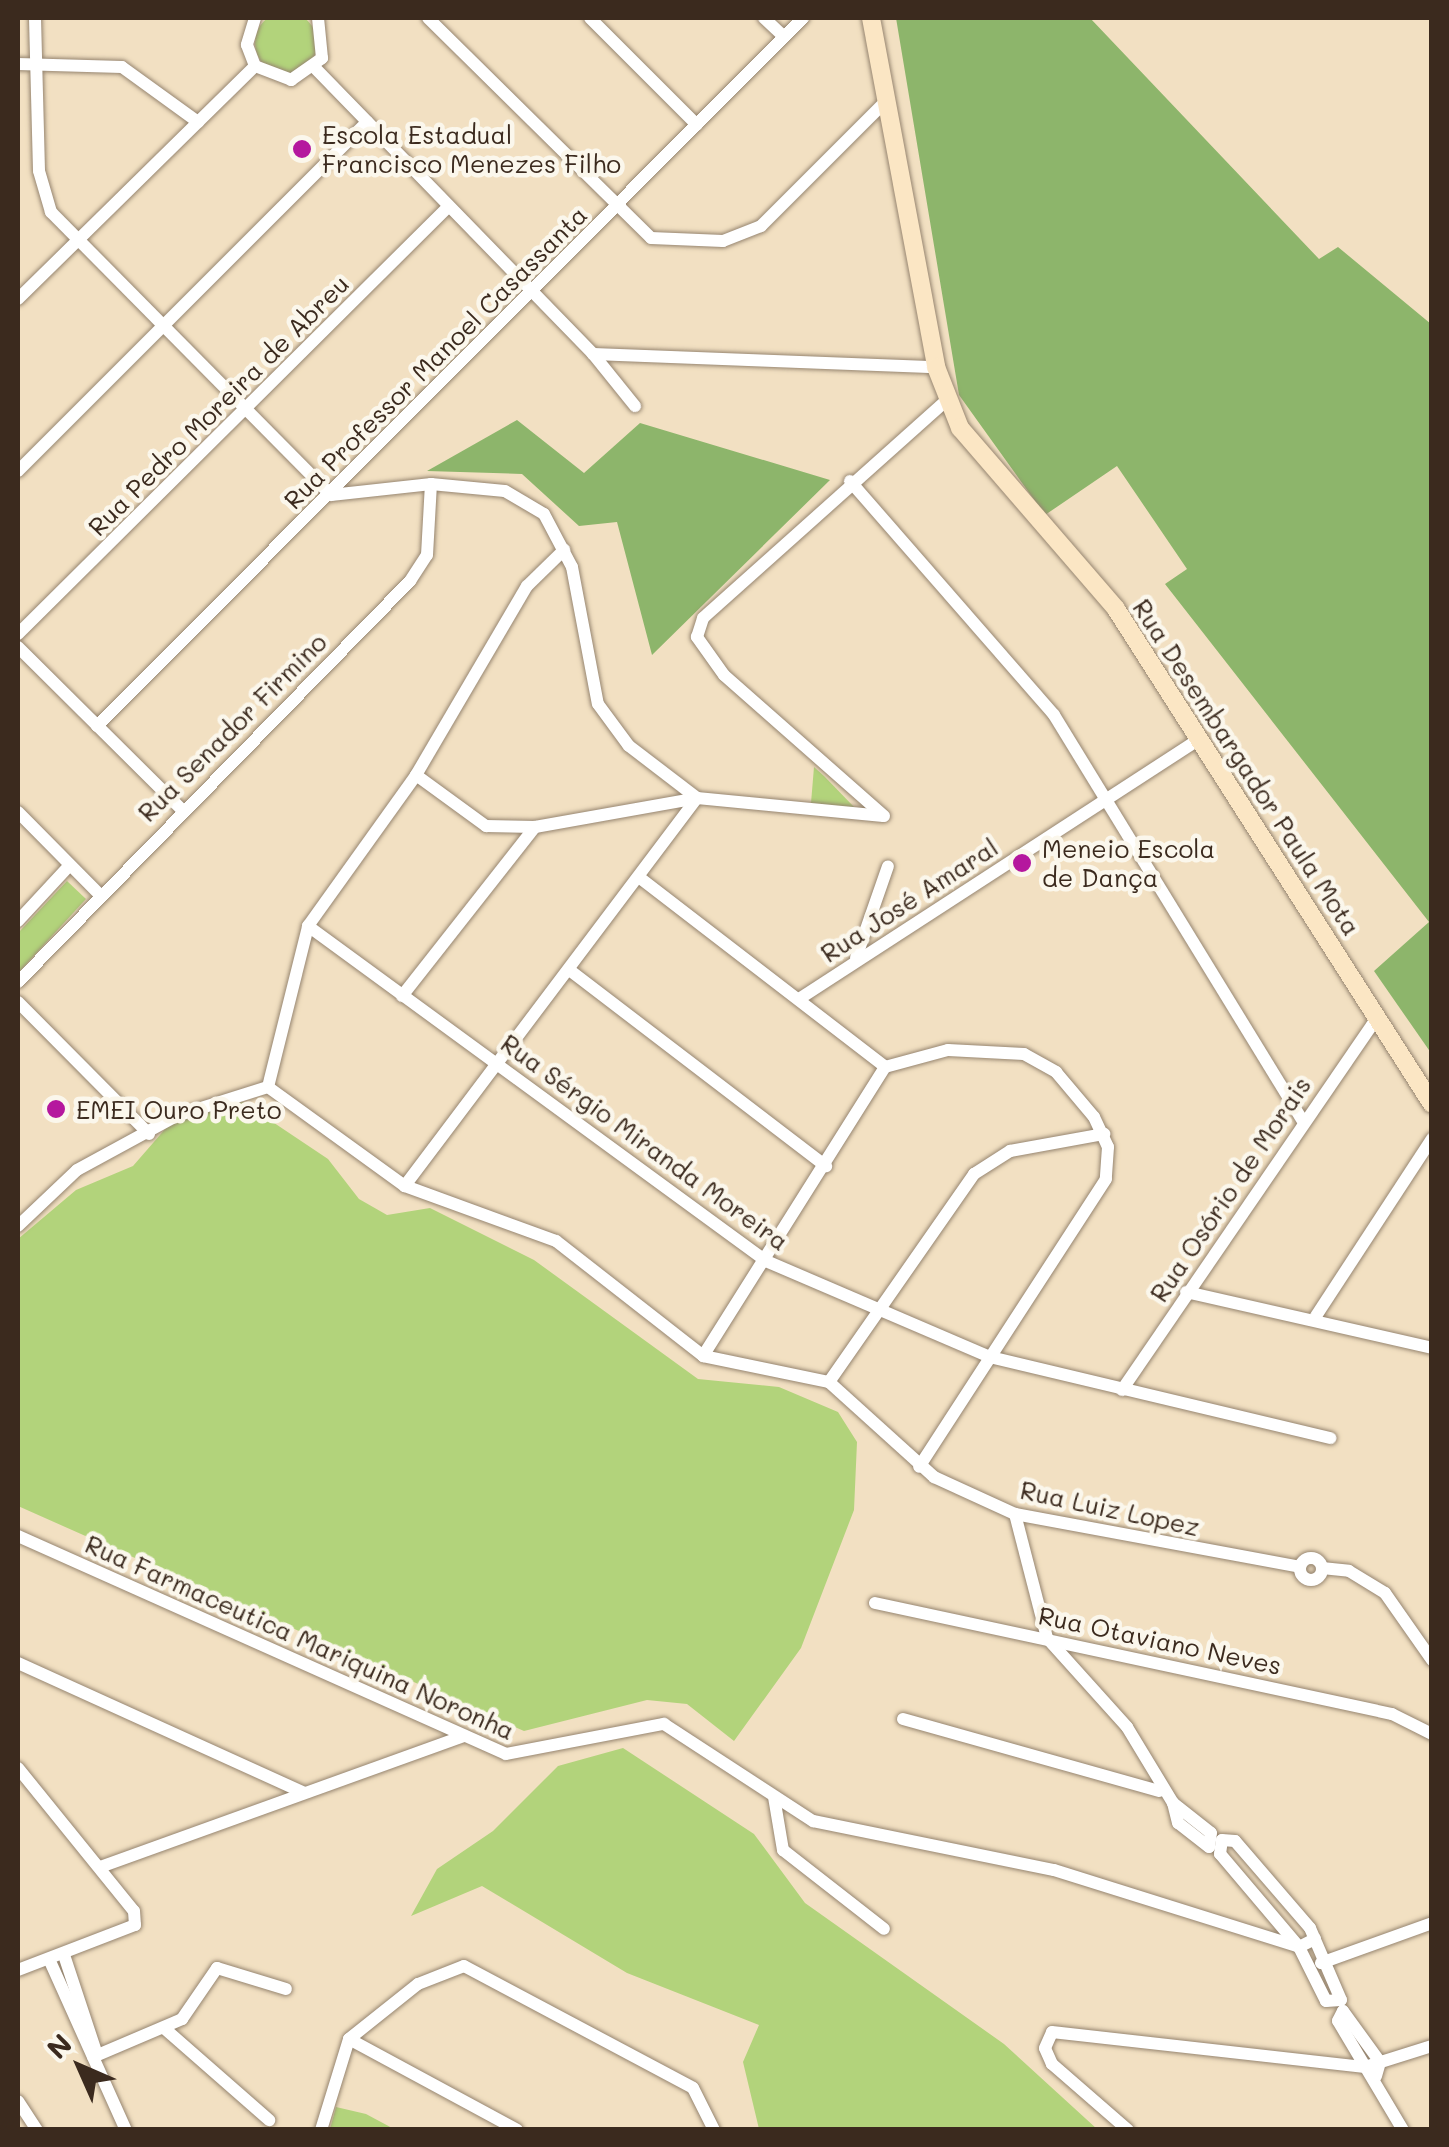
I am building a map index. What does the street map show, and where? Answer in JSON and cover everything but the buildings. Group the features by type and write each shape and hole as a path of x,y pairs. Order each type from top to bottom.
{"street":[{"path":"35,18 39,171 51,212 332,495 431,484 505,491 544,514 564,550 598,704 629,746 698,798"},
{"path":"255,18 247,45 256,66 292,80 315,68 326,47 318,18"},
{"path":"428,18 651,238 723,240 761,226 885,102"},
{"path":"590,18 697,125"},
{"path":"764,18 783,36"},
{"name":"Rua Professor Manoel Casassanta","path":"97,726 332,495 803,18"},
{"name":"Rua Desembargador Paula Mota","path":"871,18 936,367 948,399 986,463 1116,609 1196,742 1432,1104"},
{"path":"18,64 122,66 152,80 198,122"},
{"path":"18,299 256,66"},
{"path":"315,68 593,354 635,406"},
{"path":"18,471 367,122"},
{"name":"Rua Pedro Moreira de Abreu","path":"18,634 448,208"},
{"path":"593,354 936,367"},
{"path":"416,775 486,826 535,827 698,798 884,816 724,675 697,638 702,618 850,482 948,399"},
{"path":"850,482 1054,714 1101,804 1302,1120"},
{"name":"Rua Senador Firmino","path":"18,982 181,809 410,581 427,556 431,484"},
{"path":"268,1086 308,926 416,775 527,586 564,550"},
{"path":"18,647 181,809"},
{"name":"Rua José Amaral","path":"799,999 1196,742"},
{"path":"405,1186 572,972 698,798"},
{"path":"18,812 100,896"},
{"path":"402,996 535,827"},
{"path":"18,921 70,866"},
{"path":"856,960 888,866"},
{"path":"640,878 885,1067"},
{"name":"Rua Sérgio Miranda Moreira","path":"308,926 766,1261 990,1357 1330,1438"},
{"path":"572,972 826,1166"},
{"path":"18,1002 149,1134"},
{"name":"Rua Osório de Morais","path":"1122,1390 1302,1120 1378,1016"},
{"path":"703,1356 885,1067 948,1050 1024,1054 1071,1087 1104,1134 1101,1193 920,1467"},
{"path":"18,1226 58,1181 213,1100 268,1086"},
{"path":"268,1086 405,1186 556,1241 703,1356 829,1382 876,1311 987,1164 1104,1134"},
{"path":"1316,1316 1432,1139"},
{"path":"1186,1292 1316,1316 1432,1348"},
{"name":"Rua Luiz Lopez","path":"829,1382 920,1467 1016,1514 1300,1567 1309,1581 1322,1571"},
{"path":"1016,1514 1046,1638 1127,1727 1159,1792"},
{"name":"Rua Farmaceutica Mariquina Noronha","path":"18,1536 518,1757 623,1725 682,1732 774,1798"},
{"path":"1321,1594 1322,1571 1350,1571 1385,1592 1432,1660"},
{"name":"Rua Otaviano Neves","path":"875,1603 1392,1714 1432,1734"},
{"path":"18,1663 304,1793"},
{"path":"903,1718 1159,1792 1173,1802"},
{"path":"100,1867 464,1736"},
{"path":"18,1768 100,1867 136,1925 56,1957 20,1964"},
{"path":"774,1798 782,1850 884,1929"},
{"path":"774,1798 865,1837 1054,1870 1299,1947 1315,1939"},
{"path":"1222,1840 1236,1842 1315,1939 1342,1993 1335,2004 1299,1947 1220,1854 1222,1840"},
{"path":"1310,1969 1432,1923"},
{"path":"56,1957 126,2130"},
{"path":"321,2130 349,2038 418,1984 464,1966 694,2088 714,2130"},
{"path":"95,2058 182,2019 217,1968 286,1989"},
{"path":"164,2028 268,2120"},
{"path":"1128,2130 1052,2064 1045,2041 1060,2031 1374,2069 1432,2046"},
{"path":"349,2038 517,2130"},
{"path":"1374,2069 1402,2130"},
{"path":"18,2101 37,2130"}],"green space":[{"path":"286,12 308,21 317,43 308,65 286,74 264,65 255,43 264,21"},
{"path":"896,18 1090,18 1319,259 1338,247 1431,324 1431,1053 1374,971 1429,922 1165,584 1187,569 1117,466 1045,515 959,395"},
{"path":"517,420 584,473 640,423 830,480 652,655 617,522 579,526 522,474 427,471"},
{"path":"814,767 824,776 856,809 811,803"},
{"path":"67,881 86,899 18,973 18,933"},
{"path":"243,1102 328,1159 359,1199 387,1215 430,1208 534,1260 698,1379 779,1387 838,1412 857,1442 854,1510 801,1648 734,1741 687,1704 647,1700 524,1731 18,1506 18,1239 76,1190 133,1166 173,1120"},
{"path":"623,1748 754,1834 805,1903 1004,2044 1097,2129 759,2129 743,2062 759,2025 627,1973 482,1886 411,1916 437,1869 493,1831 558,1766"},
{"path":"336,2107 366,2114 394,2129 330,2129"}],"place":[{"name":"Escola Estadual Francisco Menezes Filho","path":"302,149"},
{"name":"Meneio Escola de Dança","path":"1022,863"},
{"name":"EMEI Ouro Preto","path":"56,1109"}]}
